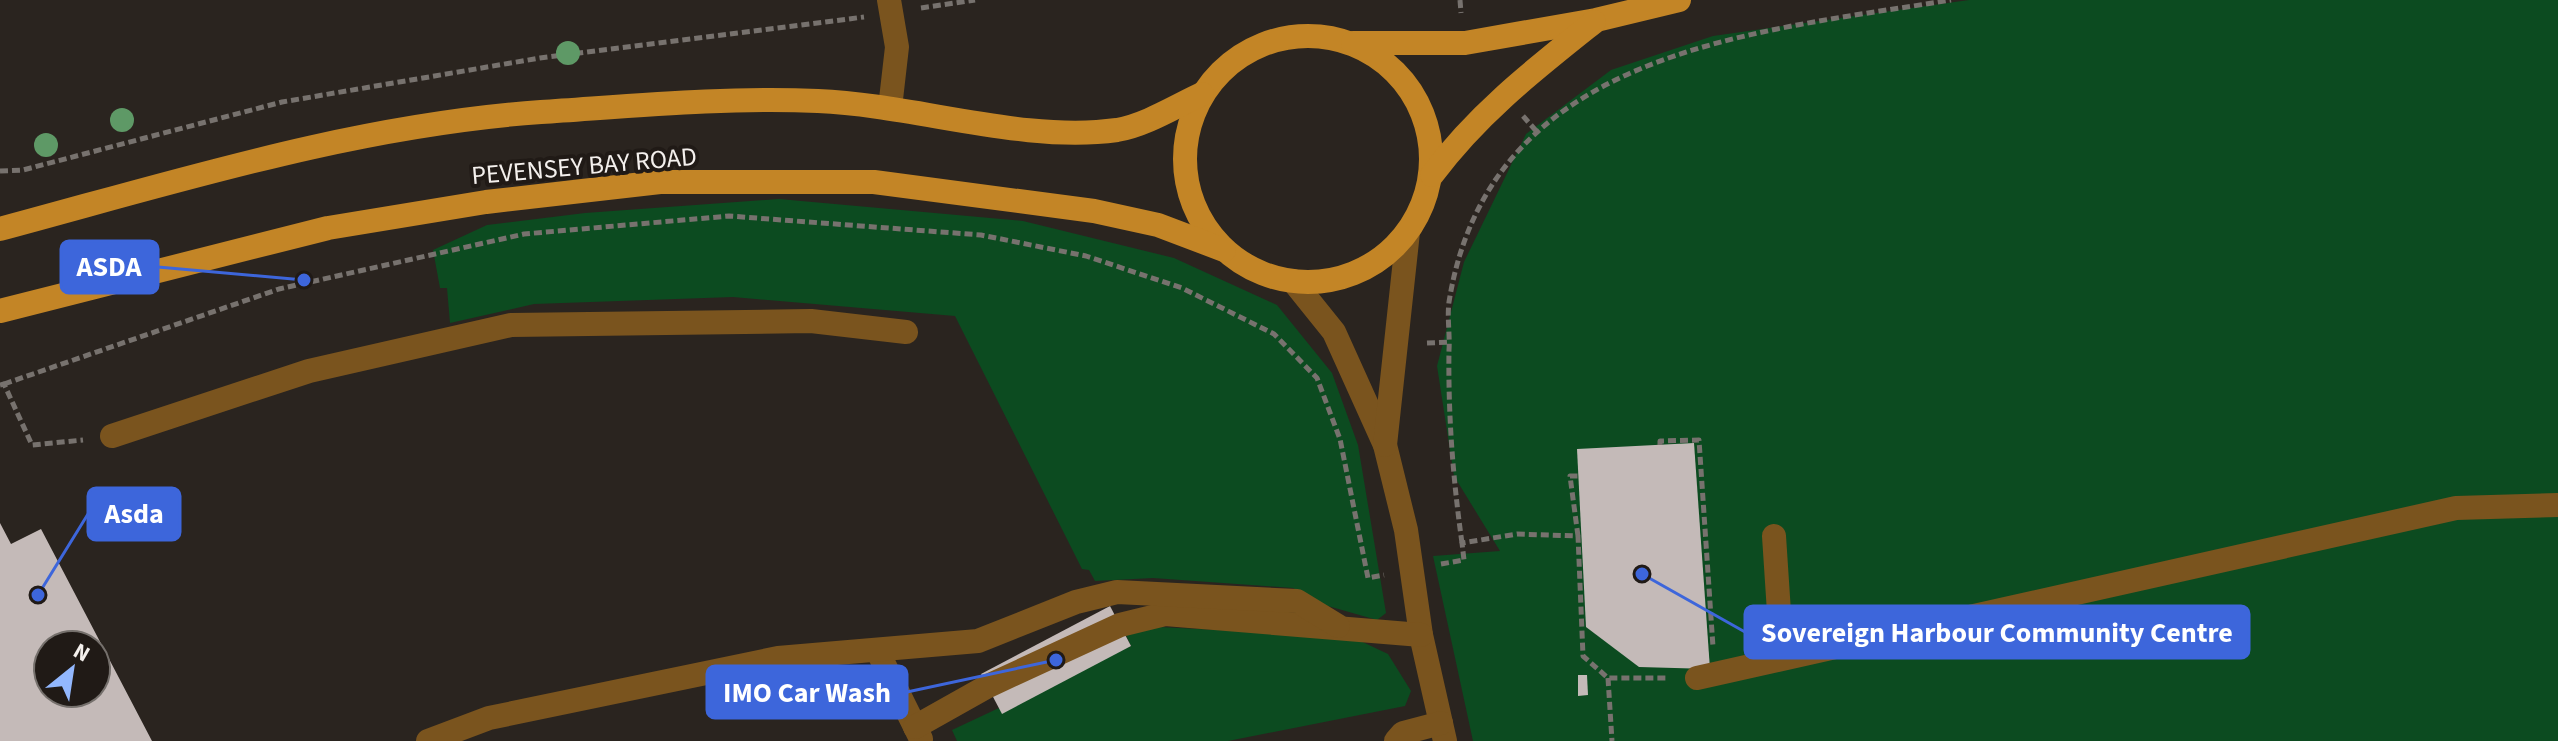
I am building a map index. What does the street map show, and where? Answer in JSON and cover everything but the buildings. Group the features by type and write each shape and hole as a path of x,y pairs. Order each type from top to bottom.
{"main road":[{"path":"1351,43 1394,69 1415,97 1428,129 1432,175 1425,200 1408,232 1385,255 1358,272 1326,281 1293,281 1264,274 1224,250 1205,228 1195,208 1185,170 1187,130 1202,94 1226,66 1256,46 1292,36 1329,37 1351,43 1465,43 1596,20 1679,0"},
{"path":"1432,175 1456,144 1514,85 1596,20"},
{"name":"PEVENSEY BAY ROAD","path":"0,229 346,137 537,113 693,103 818,101 890,108 1065,134 1121,129 1202,94"},
{"name":"PEVENSEY BAY ROAD","path":"0,311 328,228 486,202 660,182 874,182 1094,211 1158,225 1224,250"}],"lane":[{"path":"890,6 897,47 890,108"},
{"path":"1385,445 1408,232"},
{"path":"1293,281 1334,332 1385,445 1406,530 1421,635 1443,732 1403,733 1396,741"},
{"path":"112,436 309,371 511,325 811,321 906,332"},
{"path":"1706,676 2456,508 2558,505"},
{"path":"1774,536 1782,658"},
{"path":"428,741 489,718 573,698 778,658 978,641 1051,611 1117,592 1297,601 1338,626"},
{"path":"877,650 919,734 988,686 1120,625 1165,614 1421,635"}],"path":[{"path":"0,171 23,170 282,102 540,58 890,6 975,0"},
{"path":"1464,560 1448,406 1449,303 1477,208 1510,157 1571,104 1658,58 1757,32 1951,0"},
{"path":"0,385 4,384 32,445 112,436"},
{"path":"1579,476 1570,476 1578,536 1583,656 1608,678 1706,676 1711,576 1699,440 1660,441 1660,445"},
{"path":"1462,543 1517,534 1578,536"},
{"path":"1608,678 1612,741"}],"green space":[{"path":"1969,0 2558,0 2558,741 1473,741 1433,556 1500,551 1454,476 1437,366 1464,262 1526,134 1611,70 1713,36"},
{"path":"779,199 1023,221 1174,258 1277,305 1332,373 1358,445 1386,613 1377,620 1321,604 1293,588 1153,578 1095,581 1089,570 1082,569 955,316 733,297 534,304 450,323 447,288 440,288 433,250 487,225 585,213"},
{"path":"1159,627 1352,637 1388,654 1411,691 1405,706 1228,741 957,741 952,730 1131,646 1126,635"}],"place":[{"name":"ASDA","path":"304,280"},
{"name":"Sovereign Harbour Community Centre","path":"1642,574"},
{"name":"Asda","path":"38,595"},
{"name":"IMO Car Wash","path":"1056,660"}]}
